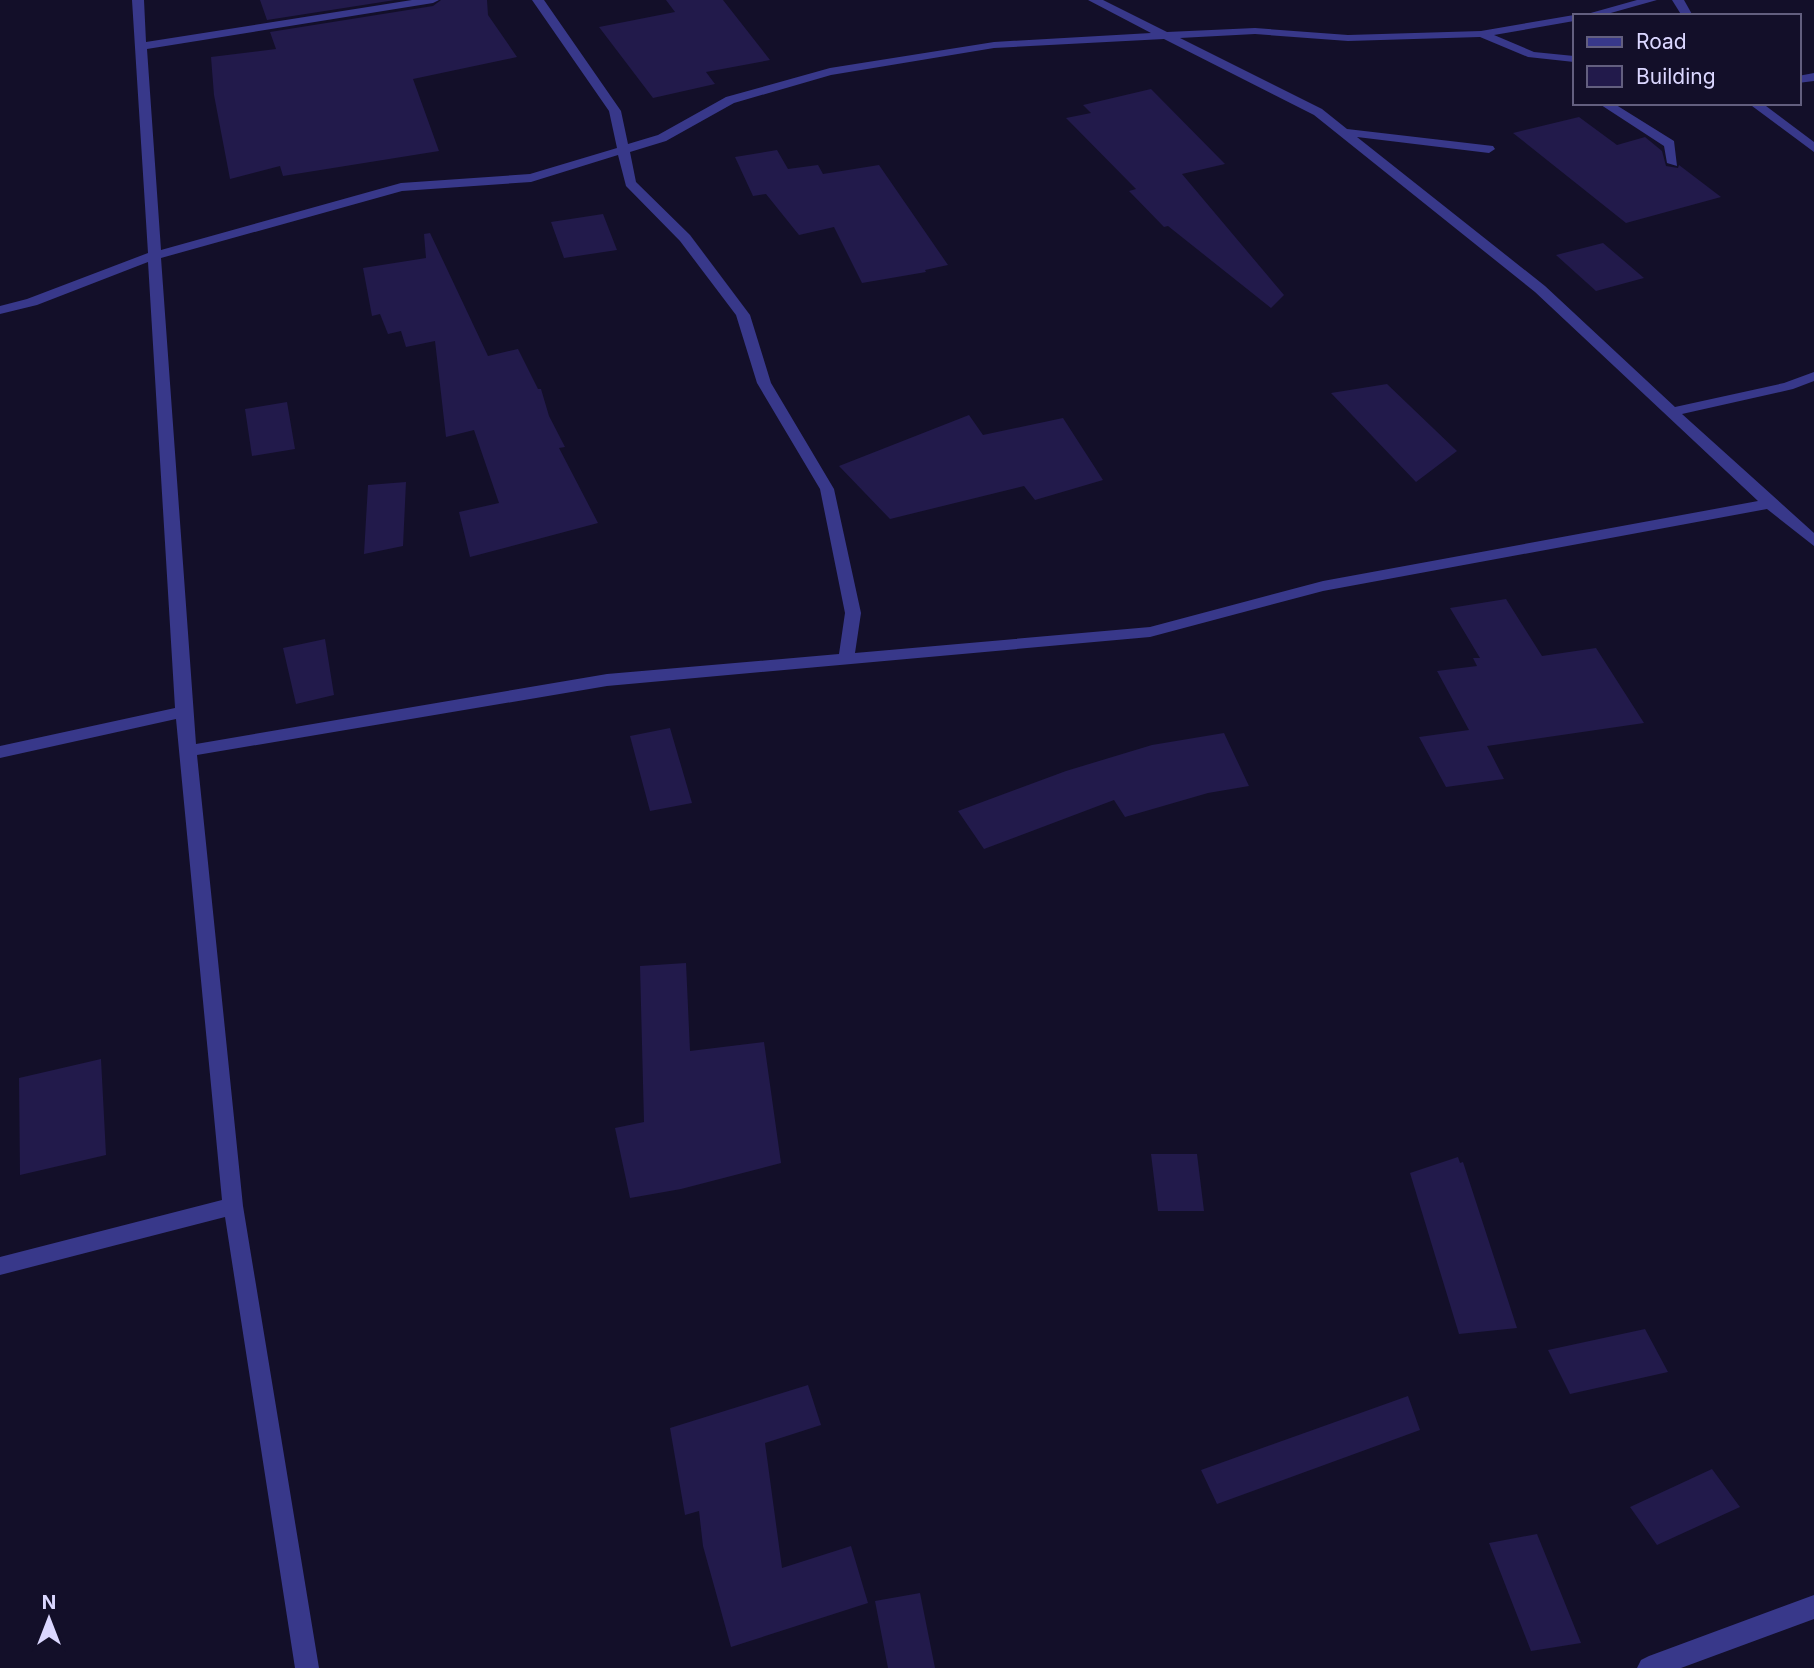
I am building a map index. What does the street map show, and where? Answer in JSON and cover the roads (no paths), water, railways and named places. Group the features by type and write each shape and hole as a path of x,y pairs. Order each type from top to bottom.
{"street":[{"path":"138,0 187,751 233,1206 307,1668"},
{"path":"139,47 433,0"},
{"path":"538,0 615,111 630,183 685,238 743,315 764,383 827,489 853,613 846,659"},
{"path":"1094,0 1318,112 1540,289 1770,504 1814,541"},
{"path":"1594,14 1651,0"},
{"path":"1633,14 1662,0"},
{"path":"0,310 32,302 153,256 401,187 531,178 662,138 730,100 830,72 994,45 1255,31 1348,38 1481,34 1573,18"},
{"path":"1481,34 1532,55 1573,59"},
{"path":"1607,105 1670,144 1673,163"},
{"path":"1757,105 1814,148"},
{"path":"1343,131 1489,149"},
{"path":"1672,412 1788,386 1814,376"},
{"path":"187,751 607,680 1150,632 1323,586 1770,504"},
{"path":"0,752 184,712"},
{"path":"0,1266 233,1206"},
{"path":"1649,1668 1814,1607"}]}
